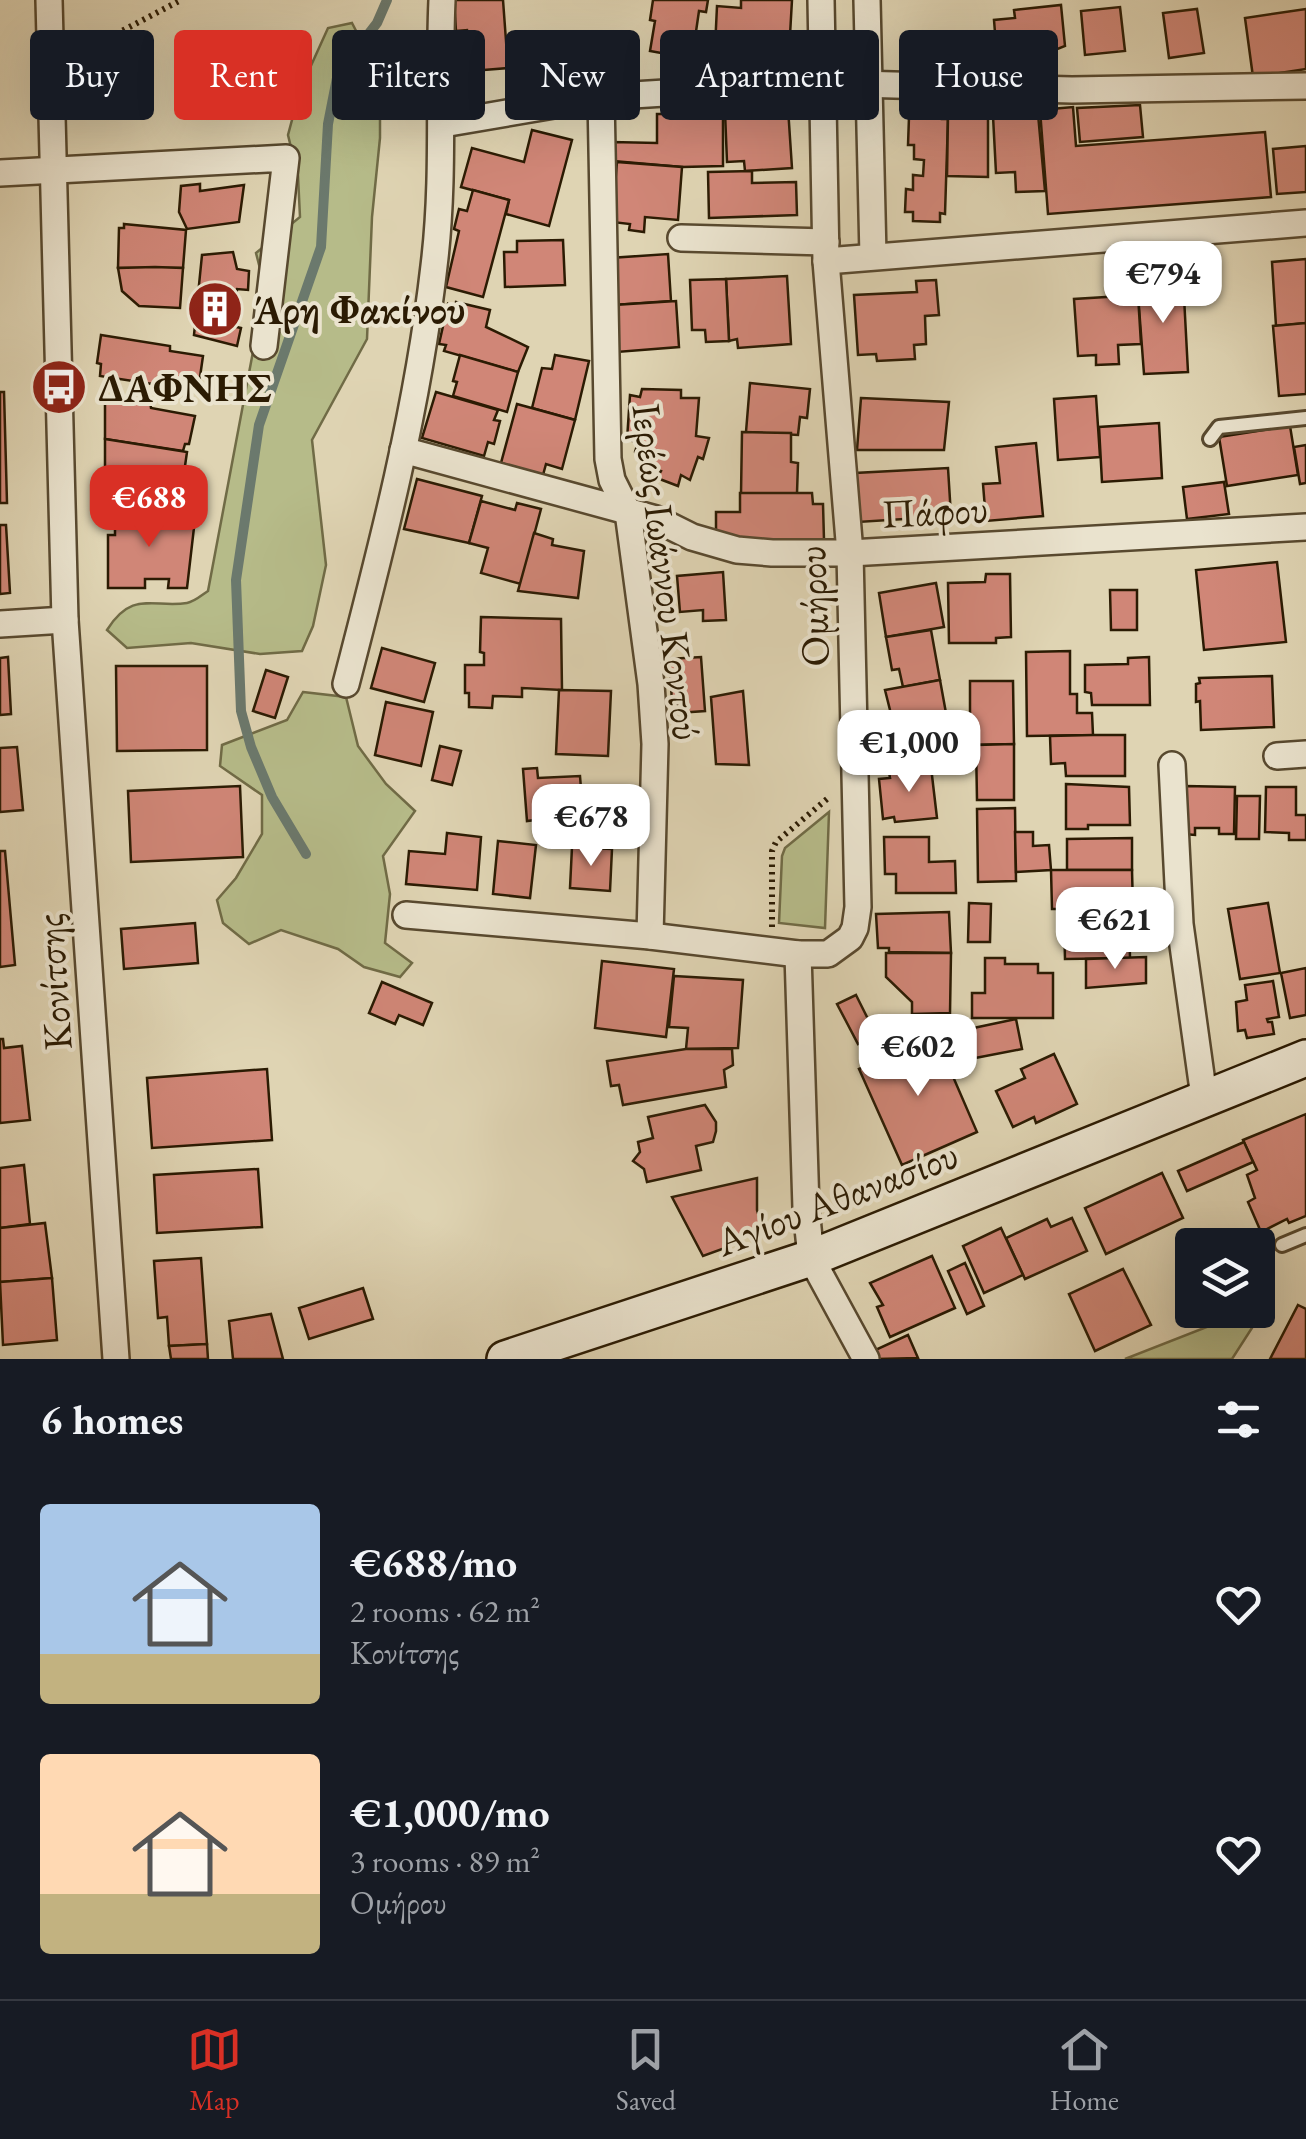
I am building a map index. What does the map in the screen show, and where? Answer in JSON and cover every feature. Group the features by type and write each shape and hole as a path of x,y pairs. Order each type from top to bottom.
{"street":[{"name":"Κονίτσης","path":"49,0 50,30"},
{"path":"346,684 404,450 434,267 443,124 442,0"},
{"name":"Ομήρου","path":"821,0 821,30"},
{"path":"867,0 868,30"},
{"path":"879,82 1072,90 1306,86"},
{"path":"443,124 505,113"},
{"name":"Κονίτσης","path":"52,120 65,620 116,1359"},
{"name":"Ιερέως Ιωάννου Κοντού","path":"601,120 606,432 612,480 628,512 654,744 650,936"},
{"name":"Ομήρου","path":"406,915 650,936 798,954 828,954 841,947 855,928 858,907 850,553 826,251 823,120"},
{"path":"870,120 873,256"},
{"path":"0,174 286,158 264,346"},
{"path":"681,238 873,256 1306,223"},
{"name":"Πάφου","path":"404,450 656,519 692,538 737,550 850,553 1306,527"},
{"path":"0,624 65,620"},
{"path":"1277,756 1306,754"},
{"path":"1172,766 1180,924 1204,1097"},
{"path":"798,954 811,1258 866,1359"},
{"name":"Αγίου Αθανασίου","path":"504,1359 811,1258 1306,1058"}],"lane":[{"path":"1210,439 1219,427 1306,418"},
{"path":"1282,1245 1306,1235"}],"path":[{"path":"124,30 181,0"},
{"path":"772,950 772,851 776,842 855,776"}],"green space":[{"path":"352,23 356,30 332,30 332,120 380,120 380,138 367,339 312,440 326,565 313,626 302,651 260,654 191,643 127,648 107,630 125,610 144,603 187,603 208,591 265,288 256,253 300,217 298,176 288,135 292,120 312,120 312,63 328,28"},
{"path":"303,692 346,697 358,746 386,784 415,811 383,856 390,894 385,943 412,963 400,977 364,967 338,949 281,930 249,944 223,923 217,900 236,878 262,834 262,795 220,766 222,745 287,720"},
{"path":"829,812 825,928 779,923 785,848"},
{"path":"1204,1328 1252,1328 1232,1359 1125,1359"}],"building":[{"path":"454,0 503,0 505,68 485,70 485,30 456,30"},
{"path":"653,0 708,0 706,12 699,11 696,30 660,30 660,53 650,51 655,21 650,20"},
{"path":"741,0 792,0 790,30 716,30 717,6 741,8"},
{"path":"1061,5 1065,46 1058,49 1058,30 995,30 994,20 1015,18 1014,10"},
{"path":"1120,7 1125,51 1085,55 1081,11"},
{"path":"1197,9 1204,53 1169,58 1163,13"},
{"path":"1306,9 1306,69 1253,77 1245,18"},
{"path":"1140,105 1143,137 1080,142 1077,108"},
{"path":"1073,107 1076,146 1265,132 1271,197 1048,214 1041,120 1058,120 1058,108"},
{"path":"657,114 660,120 723,120 723,166 613,161 612,142 657,143"},
{"path":"725,120 789,120 792,168 745,171 744,161 727,162"},
{"path":"909,120 948,120 945,214 940,213 940,222 913,221 913,212 905,212 906,189 913,190 913,175 923,176 924,160 914,159 914,145 908,145"},
{"path":"948,120 988,120 988,177 947,176"},
{"path":"993,120 1039,120 1045,191 1016,192 1015,172 996,173"},
{"path":"532,130 572,140 549,226 506,214 509,200 461,187 472,148 524,162"},
{"path":"1306,146 1306,192 1277,194 1273,149"},
{"path":"617,162 682,167 678,220 645,217 644,232 629,230 630,224 612,222"},
{"path":"752,171 752,183 796,182 797,215 709,218 708,172"},
{"path":"200,184 200,191 244,185 239,222 187,229 179,212 181,186"},
{"path":"473,190 509,200 483,297 446,287 459,231 454,229 459,209 467,211"},
{"path":"124,224 186,230 183,268 118,268 119,228 124,228"},
{"path":"563,240 565,285 505,287 504,252 517,252 517,241"},
{"name":"Άρη Φακίνου","path":"233,252 237,269 249,271 248,290 237,289 232,326 241,328 237,346 194,335 202,255"},
{"path":"668,254 671,301 614,305 610,258"},
{"path":"1306,259 1306,323 1276,326 1272,262"},
{"path":"118,268 183,268 180,308 139,306 122,291"},
{"path":"787,276 791,344 738,348 737,339 729,341 726,279"},
{"path":"1183,278 1188,372 1144,374 1137,281"},
{"path":"726,279 729,341 706,342 705,330 692,330 690,280"},
{"path":"936,280 939,315 925,316 926,344 914,345 915,359 877,361 876,354 858,355 854,295 917,292 916,281"},
{"path":"1138,295 1141,344 1118,345 1119,364 1096,365 1096,355 1078,356 1074,299"},
{"path":"676,301 679,347 617,352 614,305"},
{"path":"456,302 490,310 486,327 528,347 518,372 444,351 446,345 439,344 448,304 455,308"},
{"path":"1306,323 1306,394 1279,396 1273,326"},
{"path":"101,335 170,346 170,351 203,356 198,391 100,376 101,364 97,363"},
{"path":"460,355 518,372 507,412 453,396"},
{"path":"555,355 589,361 575,420 532,408 542,368 552,369"},
{"path":"750,383 810,389 807,418 800,417 798,435 746,432"},
{"path":"642,389 681,390 681,398 699,398 696,436 709,438 703,459 698,457 690,480 681,475 678,486 657,478 661,471 638,461 638,442 627,440 630,395 640,397"},
{"path":"0,392 4,392 7,503 0,503"},
{"path":"436,392 498,410 494,420 500,421 494,444 488,442 484,456 422,438"},
{"path":"105,396 150,401 151,408 195,416 189,444 185,444 183,451 105,439"},
{"path":"1096,396 1100,457 1058,460 1054,399"},
{"path":"861,398 949,402 944,450 857,450"},
{"path":"517,404 575,420 562,469 546,464 543,475 501,463"},
{"path":"1159,423 1162,478 1102,482 1099,427"},
{"path":"1290,426 1298,475 1227,486 1219,437"},
{"path":"742,432 791,433 791,462 798,463 797,493 741,494"},
{"path":"105,439 187,452 182,487 143,481 143,487 105,484"},
{"path":"1036,443 1043,516 986,521 983,484 1000,483 996,447"},
{"path":"1306,445 1306,483 1300,484 1294,447"},
{"path":"948,468 951,516 858,522 855,473"},
{"path":"417,479 482,496 469,543 404,529"},
{"path":"1224,482 1229,514 1187,519 1183,487"},
{"path":"740,493 812,493 813,504 823,504 824,540 716,541 716,512 740,512"},
{"path":"481,501 515,510 517,503 541,509 521,584 481,573 488,548 469,543"},
{"path":"115,511 168,511 168,518 195,519 187,588 168,588 169,579 145,579 145,588 108,588 108,535 115,535"},
{"path":"0,525 6,525 10,593 0,594"},
{"path":"534,533 553,539 552,545 584,551 578,598 518,591"},
{"path":"1277,562 1286,642 1204,650 1196,570"},
{"path":"723,572 726,620 703,621 703,610 680,612 677,576"},
{"path":"986,574 1010,574 1011,637 996,638 996,643 949,643 948,583 985,582"},
{"path":"936,583 944,627 886,637 879,593"},
{"path":"1110,590 1137,590 1137,630 1111,630"},
{"path":"481,617 561,619 562,690 522,688 522,697 493,696 492,708 469,707 465,665 484,665 484,653 480,652"},
{"path":"931,630 940,680 903,687 899,669 892,670 886,637"},
{"path":"382,648 435,663 424,702 371,688"},
{"path":"1070,651 1070,694 1077,694 1077,713 1092,713 1093,735 1027,736 1026,652"},
{"path":"8,657 11,714 0,715 0,658"},
{"path":"701,657 705,711 678,713 677,701 672,701 669,659"},
{"path":"1149,657 1150,705 1092,705 1091,693 1085,692 1085,665 1128,664 1128,658"},
{"path":"116,666 207,666 207,750 117,751"},
{"path":"266,670 288,677 275,718 253,711"},
{"path":"1272,676 1274,727 1201,730 1200,701 1196,702 1199,678"},
{"path":"940,680 946,713 916,719 920,742 899,746 885,690"},
{"path":"970,681 1013,681 1014,744 970,745"},
{"path":"559,690 611,691 608,756 556,754"},
{"path":"743,691 749,765 716,764 711,697"},
{"path":"386,702 433,712 421,766 375,755"},
{"path":"1125,735 1125,776 1066,776 1065,763 1051,764 1050,736"},
{"path":"1014,744 1014,800 977,800 976,745"},
{"path":"440,746 461,751 452,785 432,780"},
{"path":"17,747 23,810 0,812 0,748"},
{"path":"931,767 937,818 895,822 894,817 883,819 879,779 890,778 889,772"},
{"path":"537,768 538,778 580,776 583,814 527,821 523,769"},
{"path":"1066,784 1129,787 1130,825 1066,829"},
{"path":"240,786 243,857 131,862 128,791"},
{"path":"1185,786 1235,787 1234,834 1219,834 1219,828 1195,828 1195,835 1184,834"},
{"path":"1266,787 1296,787 1296,815 1306,815 1306,840 1289,840 1289,833 1265,832"},
{"path":"1237,796 1260,796 1259,839 1236,839"},
{"path":"1015,808 1016,881 978,882 977,809"},
{"path":"1015,832 1033,832 1033,846 1049,845 1051,870 1016,872"},
{"path":"447,833 481,837 477,890 406,884 409,851 445,854"},
{"path":"884,837 929,837 929,862 955,861 956,893 896,893 896,874 885,874"},
{"path":"1132,838 1132,870 1067,870 1067,839"},
{"path":"498,841 536,845 530,898 493,894"},
{"path":"572,847 612,849 610,891 570,888"},
{"path":"0,851 5,851 15,965 0,967"},
{"path":"1051,870 1132,870 1133,909 1052,909"},
{"path":"969,903 991,904 990,942 968,942"},
{"path":"1268,903 1280,973 1240,979 1228,909"},
{"path":"949,912 951,953 889,952 889,948 878,948 876,914"},
{"path":"1064,915 1129,915 1130,958 1065,959"},
{"path":"195,923 198,963 124,969 121,929"},
{"path":"886,953 951,953 950,1013 912,1014 912,1002 886,977"},
{"path":"1146,957 1146,983 1086,988 1086,959"},
{"path":"985,958 1005,958 1005,964 1038,964 1038,973 1053,973 1053,1018 972,1018 972,993 985,993"},
{"path":"602,961 674,969 666,1037 595,1028"},
{"path":"1306,968 1306,1015 1290,1018 1281,973"},
{"path":"674,976 743,980 738,1048 686,1049 688,1028 669,1027"},
{"path":"1273,981 1279,1017 1267,1019 1272,1022 1274,1034 1247,1038 1245,1030 1238,1031 1236,1002 1247,1000 1245,985"},
{"path":"382,982 432,1003 423,1025 399,1015 395,1024 369,1013"},
{"path":"856,995 876,1035 858,1044 837,1004"},
{"path":"1016,1019 1022,1049 970,1059 964,1030"},
{"path":"935,1035 977,1132 902,1165 859,1069 884,1058 891,1041 901,1040 909,1047"},
{"path":"0,1039 4,1048 22,1046 30,1120 0,1123"},
{"path":"686,1049 732,1049 733,1065 724,1070 726,1087 623,1105 619,1085 611,1086 607,1061"},
{"path":"1054,1054 1077,1104 1036,1123 1034,1117 1013,1127 996,1091 1025,1078 1021,1069"},
{"path":"267,1069 272,1140 152,1148 147,1078"},
{"path":"705,1105 716,1122 716,1131 713,1142 696,1146 701,1170 647,1182 644,1169 633,1161 640,1152 638,1142 653,1138 648,1117"},
{"path":"1306,1114 1306,1216 1259,1228 1248,1202 1255,1198 1247,1175 1257,1170 1243,1140"},
{"path":"1244,1142 1253,1162 1187,1191 1178,1171"},
{"path":"24,1165 30,1224 0,1228 0,1168"},
{"path":"258,1169 262,1227 157,1233 154,1175"},
{"path":"1162,1173 1183,1218 1106,1254 1085,1208"},
{"path":"757,1178 757,1210 762,1227 703,1256 672,1197"},
{"path":"1072,1218 1087,1251 1025,1279 1006,1238 1047,1219 1051,1227"},
{"path":"45,1223 52,1278 0,1282 0,1228"},
{"path":"1001,1228 1023,1275 984,1293 963,1246"},
{"path":"932,1256 955,1308 890,1337 877,1307 883,1305 870,1283"},
{"path":"201,1258 207,1344 169,1346 167,1317 158,1318 154,1261"},
{"path":"965,1263 984,1306 967,1314 948,1271"},
{"path":"1123,1269 1151,1325 1095,1351 1069,1294"},
{"path":"52,1278 57,1340 3,1345 0,1282"},
{"path":"363,1288 373,1319 309,1339 299,1308"},
{"path":"1298,1305 1306,1309 1306,1359 1270,1359"},
{"path":"271,1314 283,1359 233,1359 229,1321"},
{"path":"908,1335 918,1358 877,1359 873,1351"},
{"path":"207,1344 208,1359 171,1359 169,1346"}],"waterway":[{"path":"306,854 272,797 241,711 236,580 259,425 321,247 328,124 338,73 377,23 387,0"}],"place":[{"name":"Άρη Φακίνου","path":"215,309"},
{"name":"ΔΑΦΝΗΣ","path":"59,387"}]}
